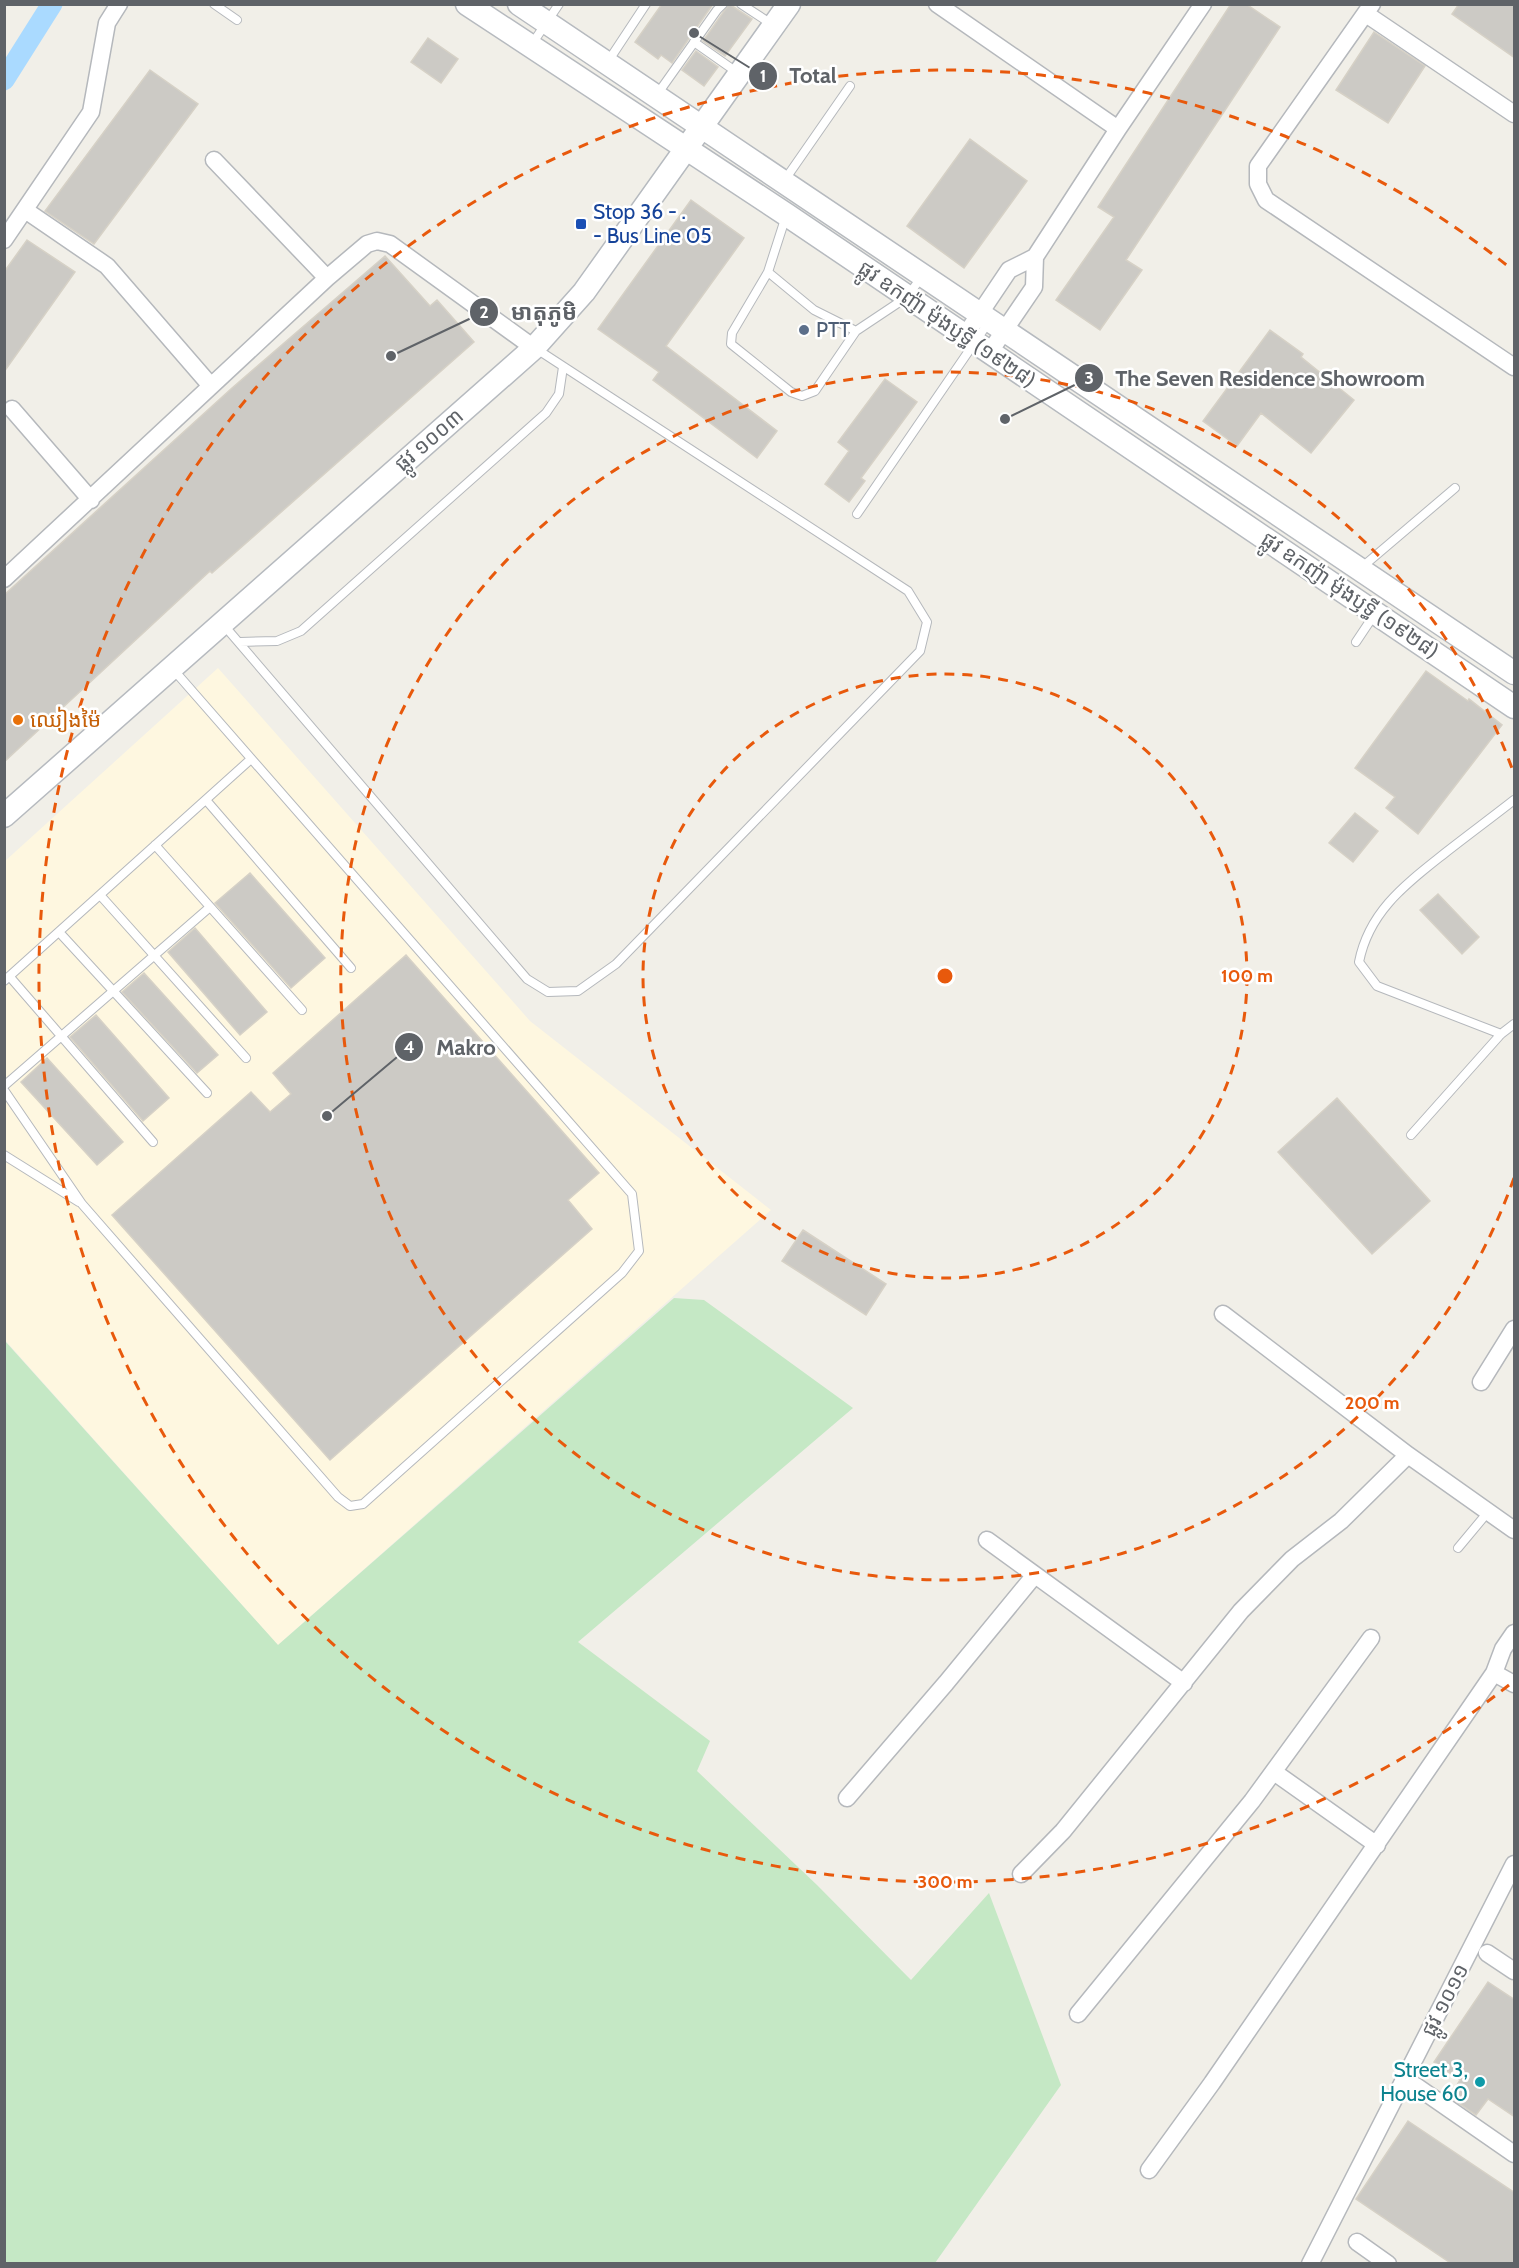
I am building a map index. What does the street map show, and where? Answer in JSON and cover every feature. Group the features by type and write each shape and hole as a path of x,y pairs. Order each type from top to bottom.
{"main road":[{"name":"ផ្លូវ ឧកញ៉ា ម៉ុងឫទ្ធី (១៩២៨)","path":"467,4 787,215 1515,707"},
{"name":"ផ្លូវ ឧកញ៉ា ម៉ុងឫទ្ធី (១៩២៨)","path":"519,4 553,14 606,63 1515,673"},
{"name":"ផ្លូវ ១០០៣","path":"4,816 534,348 584,292 789,4"},
{"path":"1294,557 1310,534"}],"street":[{"path":"4,240 91,112 107,23 119,4"},
{"path":"937,4 1118,129"},
{"path":"976,344 992,321 1009,270 1035,257 1203,4"},
{"path":"1515,114 1369,9 1258,166 1258,184 1266,200 1515,367"},
{"path":"214,160 327,278"},
{"path":"25,210 107,266 211,386"},
{"path":"4,579 327,278 367,244 377,241 390,244 534,348"},
{"path":"976,344 992,321 1034,287 1035,257"},
{"path":"12,409 91,500"},
{"path":"1223,1314 1408,1455 1515,1530"},
{"path":"1481,1382 1515,1329"},
{"path":"1022,1874 1063,1831 1241,1611 1292,1559 1341,1521 1408,1455"},
{"path":"987,1540 1184,1683"},
{"path":"847,1798 1034,1576"},
{"path":"1149,2170 1377,1845 1494,1673 1503,1649 1515,1633"},
{"path":"1078,2014 1274,1773 1371,1638"},
{"path":"1494,1673 1515,1684"},
{"path":"1274,1773 1377,1845"},
{"name":"ផ្លូវ ១០១១","path":"1310,2264 1515,1864"},
{"path":"1486,1953 1515,1971"},
{"path":"1416,2086 1515,2154"},
{"path":"1357,2242 1388,2264"}],"lane":[{"path":"214,4 237,20"},
{"path":"606,63 646,4"},
{"path":"656,96 717,9 723,4"},
{"path":"741,4 774,25"},
{"path":"530,47 553,14"},
{"path":"694,42 740,74"},
{"path":"784,182 850,86"},
{"path":"787,215 768,272 732,333 731,344 791,392 802,396 815,391 856,331 907,297 923,275"},
{"path":"768,272 814,310 856,331"},
{"path":"857,514 976,344"},
{"path":"222,623 526,979 548,992 578,991 616,964 920,651 927,622 908,591 534,348"},
{"path":"240,642 277,641 301,631 546,413 559,394 563,367"},
{"path":"1361,568 1455,488"},
{"path":"1356,642 1376,612"},
{"path":"171,668 632,1194 639,1251 622,1273 363,1504 350,1506 338,1497 82,1204 4,1088 210,907"},
{"path":"153,1142 62,1036 7,979 251,759"},
{"path":"206,800 351,968"},
{"path":"1501,1034 1377,986 1359,962 1362,947 1377,917 1401,888 1515,800"},
{"path":"155,845 302,1010"},
{"path":"100,895 246,1058"},
{"path":"59,932 207,1093"},
{"path":"1411,1136 1501,1034 1515,1024"},
{"path":"4,1155 82,1204"},
{"path":"1458,1548 1488,1512"}],"shaded area":[{"path":"218,668 530,1021 771,1210 278,1645 5,1340 4,862"}],"green space":[{"path":"674,1298 704,1300 853,1408 578,1642 710,1741 697,1771 817,1885 911,1980 989,1893 1061,2085 935,2263 5,2263 5,1341 278,1645"}],"building":[{"path":"662,4 713,4 672,63 661,55 658,59 635,42"},
{"path":"729,4 752,19 725,56 703,41"},
{"path":"1231,4 1246,4 1280,27 1126,260 1142,270 1100,330 1056,300 1114,217 1098,207"},
{"path":"1459,4 1515,4 1515,58 1452,14"},
{"path":"1374,32 1425,66 1388,123 1336,90"},
{"path":"428,38 458,59 441,83 411,62"},
{"path":"696,51 718,67 704,86 682,70"},
{"path":"150,70 198,104 94,244 45,211"},
{"path":"970,139 1027,181 964,268 907,226"},
{"path":"691,200 744,238 666,346 777,431 757,458 653,380 659,372 598,329"},
{"path":"27,240 75,272 4,372 4,272"},
{"path":"385,256 430,306 437,300 474,342 212,573 210,571 4,762 4,595 232,388"},
{"path":"1270,330 1303,354 1301,357 1354,400 1311,453 1261,413 1237,446 1203,421"},
{"path":"885,379 917,402 861,478 865,481 849,502 825,484 849,451 838,442"},
{"path":"1426,671 1468,701 1469,699 1502,725 1418,834 1386,808 1395,797 1355,768"},
{"path":"1355,813 1378,831 1353,862 1329,843"},
{"path":"250,873 325,958 291,988 215,903"},
{"path":"1438,894 1479,937 1462,954 1420,910"},
{"path":"195,928 267,1012 240,1035 168,952"},
{"path":"406,955 599,1173 568,1200 592,1229 330,1460 112,1215 251,1092 270,1112 291,1094 273,1073"},
{"path":"144,973 218,1055 197,1073 122,992"},
{"path":"96,1015 169,1098 143,1121 70,1037"},
{"path":"47,1058 123,1142 97,1165 21,1082"},
{"path":"1337,1098 1430,1201 1372,1254 1278,1152"},
{"path":"803,1230 886,1284 866,1315 782,1261"},
{"path":"1488,1982 1515,2000 1515,2117 1488,2099 1476,2115 1450,2097 1460,2080 1434,2062"},
{"path":"1408,2121 1515,2193 1515,2264 1452,2264 1356,2199"}],"waterway":[{"path":"4,80 52,4"}],"place":[{"name":"Total","path":"694,33"},
{"name":"Stop 36 - . - Bus Line 05","path":"581,224"},
{"name":"PTT","path":"804,330"},
{"name":"មាតុភូមិ","path":"391,356"},
{"name":"The Seven Residence Showroom","path":"1005,419"},
{"name":"ឈៀងម៉ៃ","path":"18,720"},
{"name":"Makro","path":"327,1116"},
{"name":"Street 3, House 60","path":"1480,2082"}]}
